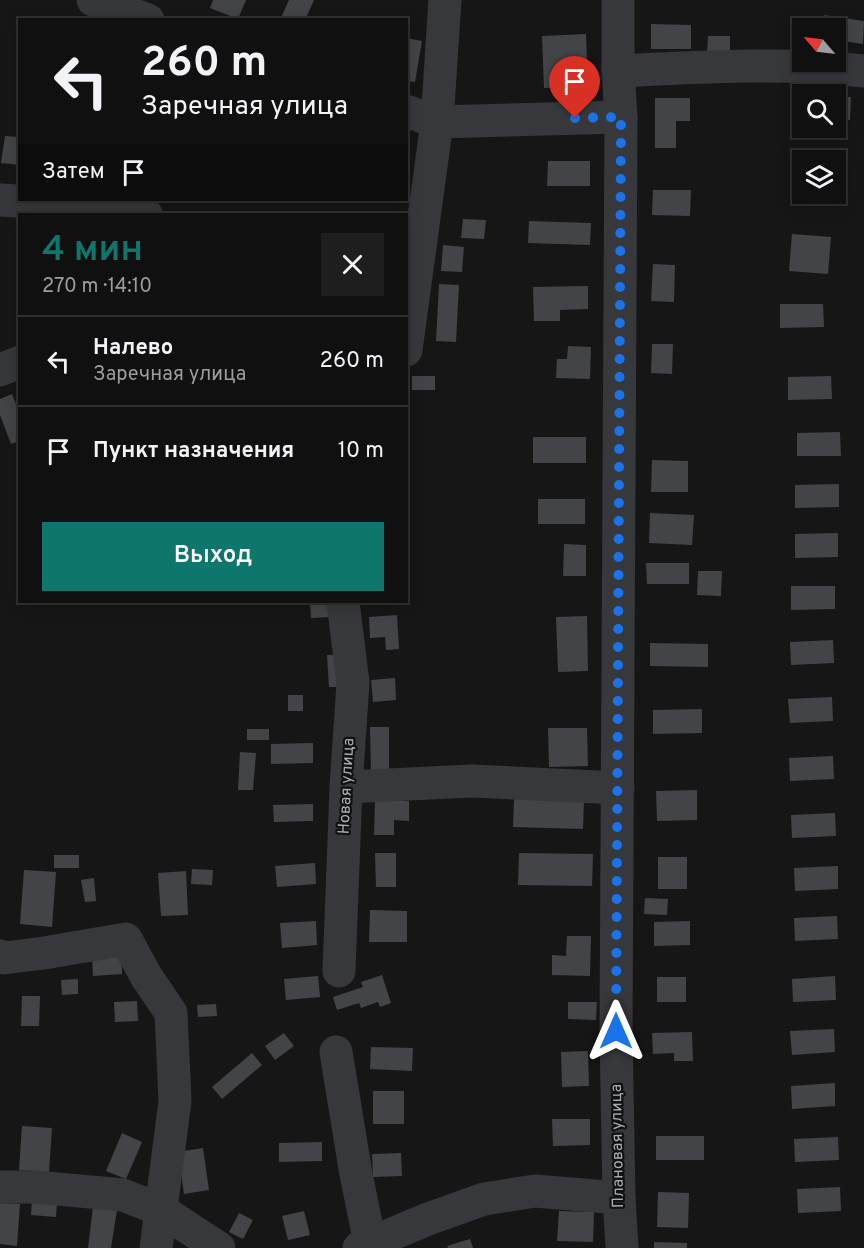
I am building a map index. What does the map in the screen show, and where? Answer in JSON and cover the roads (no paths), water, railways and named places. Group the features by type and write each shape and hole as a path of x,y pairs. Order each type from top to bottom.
{"street":[{"path":"93,0 142,18"},
{"path":"408,319 412,256 437,122 445,0"},
{"name":"Плановая улица","path":"618,0 621,117 616,1031 622,1248"},
{"path":"618,70 727,66 826,67 864,71"},
{"path":"408,112 437,122 621,117"},
{"path":"0,200 120,207 142,213"},
{"path":"0,370 18,363"},
{"name":"Новая улица","path":"339,971 346,788 353,683 344,603"},
{"path":"346,788 472,781 618,788"},
{"path":"0,956 4,958 44,953 126,939 146,976 171,1013 175,1101 156,1248"},
{"path":"336,1052 356,1174 364,1246 428,1219 484,1199 535,1191 619,1198"},
{"path":"0,1187 36,1187 123,1195 160,1210 219,1248"}]}
